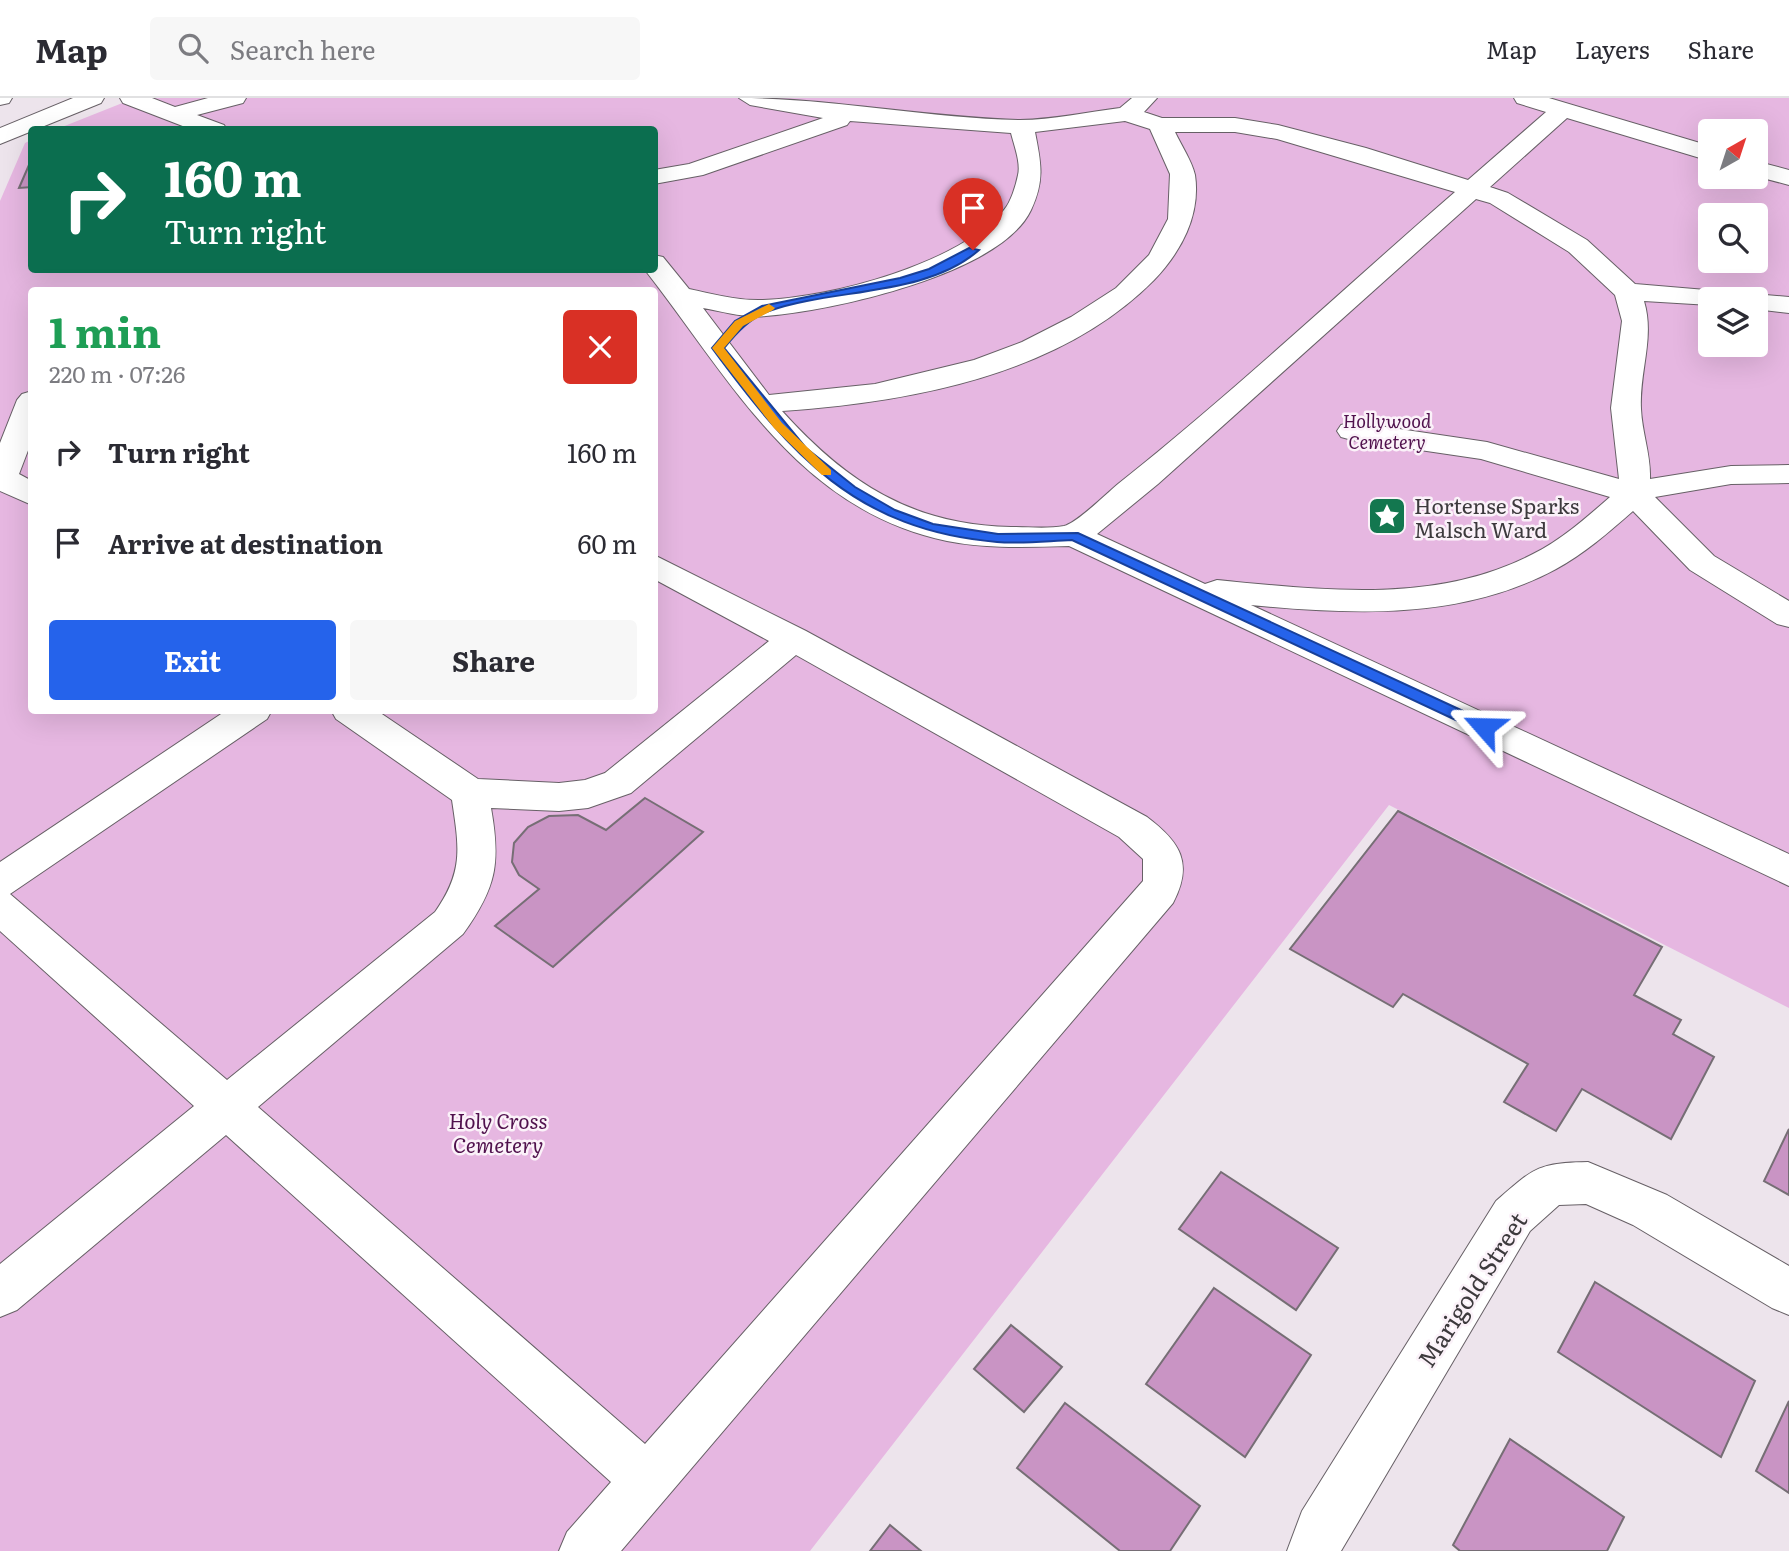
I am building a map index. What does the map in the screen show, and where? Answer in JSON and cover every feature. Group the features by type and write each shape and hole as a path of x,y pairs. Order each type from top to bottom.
{"street":[{"path":"0,136 93,98"},
{"path":"131,98 205,126"},
{"path":"173,114 234,98"},
{"path":"750,98 791,107 859,115 1021,127 1137,106 1160,125 1175,152 1185,180 1184,212 1174,237 1160,258 1120,299 1066,334 986,366 893,390 762,404"},
{"path":"1525,98 1698,150"},
{"path":"791,107 798,113 801,124 793,134"},
{"path":"1074,536 1147,477 1562,110"},
{"path":"658,176 706,166 793,134 859,115"},
{"path":"1160,125 1235,125 1278,132 1358,153 1499,198 1537,218 1578,246 1628,292 1636,321 1626,408 1635,466 1633,493"},
{"path":"681,296 744,308 766,308 902,281 933,271 986,242 1019,207 1030,171 1028,142 1021,127"},
{"path":"1768,171 1789,178"},
{"path":"658,268 762,404 815,463 850,490 901,517 930,527 998,538 1074,536 1771,855 1789,871"},
{"path":"1628,292 1698,296"},
{"path":"1768,303 1789,305"},
{"path":"718,348 739,323 766,308"},
{"path":"28,410 1,478 28,493"},
{"path":"1352,431 1449,443 1487,451 1633,493 1702,563 1789,616"},
{"path":"1191,588 1328,601 1388,601 1444,594 1501,580 1541,564 1574,544 1633,493 1679,482 1731,475 1789,474"},
{"path":"586,1551 1159,892 1167,875 1165,861 1154,844 1133,827 794,639 658,567"},
{"path":"355,714 470,793 559,797 588,794 618,783 794,639"},
{"path":"0,882 248,714"},
{"path":"0,1294 449,923 468,898 478,877 480,859 470,793"},
{"path":"0,907 646,1479"},
{"name":"Marigold Street","path":"1314,1551 1321,1530 1513,1216 1549,1184 1588,1183 1650,1210 1789,1292"}],"green space":[{"path":"135,98 1789,98 1789,1008 1389,805 810,1551 0,1551 0,201 28,142 28,273 658,273 658,126 65,126"}],"building":[{"path":"28,167 28,187 19,188"},
{"path":"645,798 703,832 553,967 495,926 539,889 519,875 512,862 514,843 528,827 549,816 578,815 606,830"},
{"path":"1398,811 1662,947 1634,995 1681,1020 1673,1034 1714,1057 1671,1139 1582,1089 1556,1131 1504,1102 1528,1064 1403,994 1393,1007 1290,949"},
{"path":"1789,1129 1789,1195 1764,1181"},
{"path":"1221,1172 1338,1248 1296,1310 1179,1229"},
{"path":"1595,1282 1755,1381 1721,1457 1558,1352"},
{"path":"1214,1288 1311,1355 1245,1457 1146,1384"},
{"path":"1011,1325 1062,1367 1024,1412 974,1369"},
{"path":"1789,1401 1789,1493 1756,1471"},
{"path":"1065,1403 1200,1506 1170,1551 1120,1551 1017,1468"},
{"path":"1510,1439 1624,1517 1607,1551 1460,1551 1453,1545"},
{"path":"890,1525 921,1551 870,1551"}],"slow traffic":[{"path":"769,308 739,323 727,333 718,348 778,425 826,472"}],"place":[{"name":"Hortense Sparks Malsch Ward","path":"1387,516"}],"route":[{"path":"973,250 933,271 902,281 766,308 751,315 727,333 718,348 778,425 802,451 850,490 891,512 930,527 998,538 1074,536 1191,588 1484,727"}],"park label":[{"name":"Hollywood Cemetery","path":"1387,430"},
{"name":"Holy Cross Cemetery","path":"498,1131"}]}
